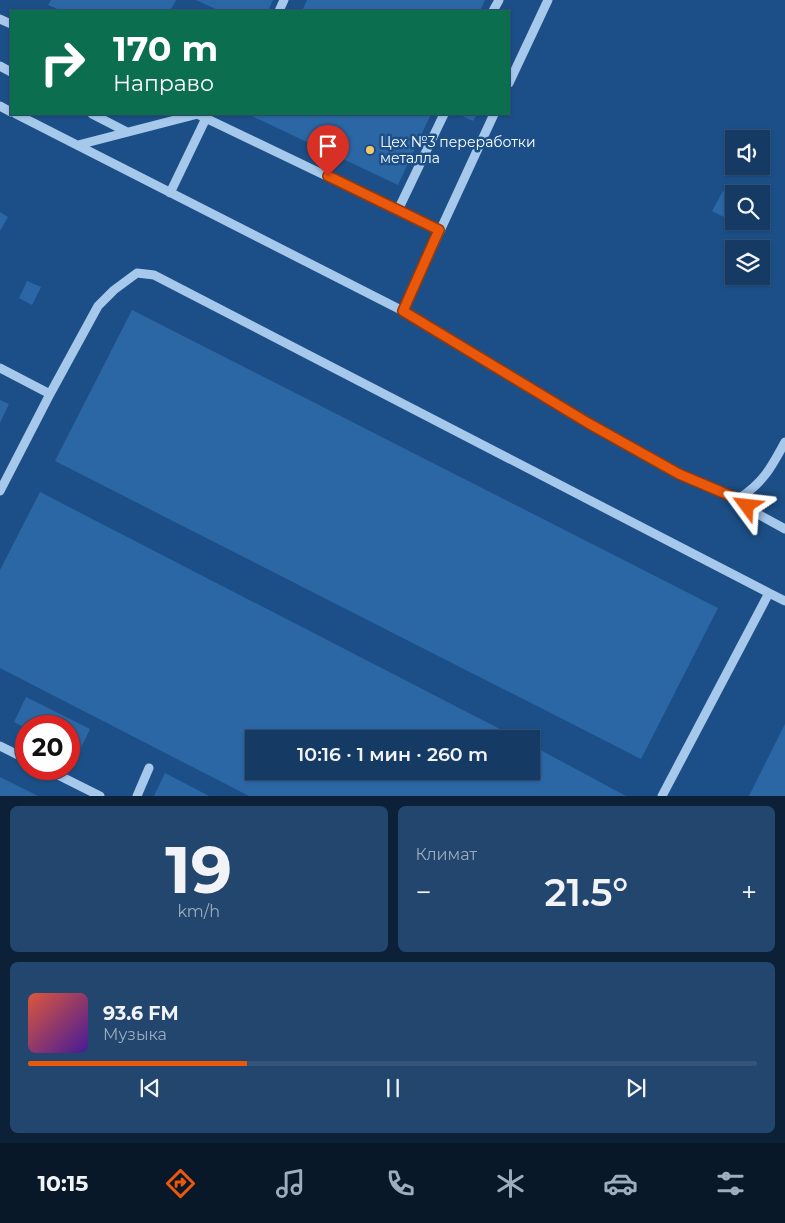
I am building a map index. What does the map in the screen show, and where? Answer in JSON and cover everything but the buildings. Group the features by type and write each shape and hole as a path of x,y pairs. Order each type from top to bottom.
{"lane":[{"path":"510,81 548,0"},
{"path":"18,115 403,311 588,423 679,474 738,499 756,513 785,529"},
{"path":"94,115 127,132"},
{"path":"78,145 202,115 439,230"},
{"path":"170,193 202,115"},
{"path":"398,210 444,115"},
{"path":"403,311 494,115"},
{"path":"0,491 98,306 114,290 137,273 154,275 785,601"},
{"path":"0,368 50,394"},
{"path":"738,499 755,488 766,476 785,442"},
{"path":"662,796 769,593"},
{"path":"0,746 15,754"},
{"path":"136,796 149,768"},
{"path":"68,780 100,796"}],"place":[{"name":"Цех №3 переработки металла","path":"370,150"}],"route":[{"path":"328,176 439,230 403,311 588,423 679,474 738,499 747,506"}]}
